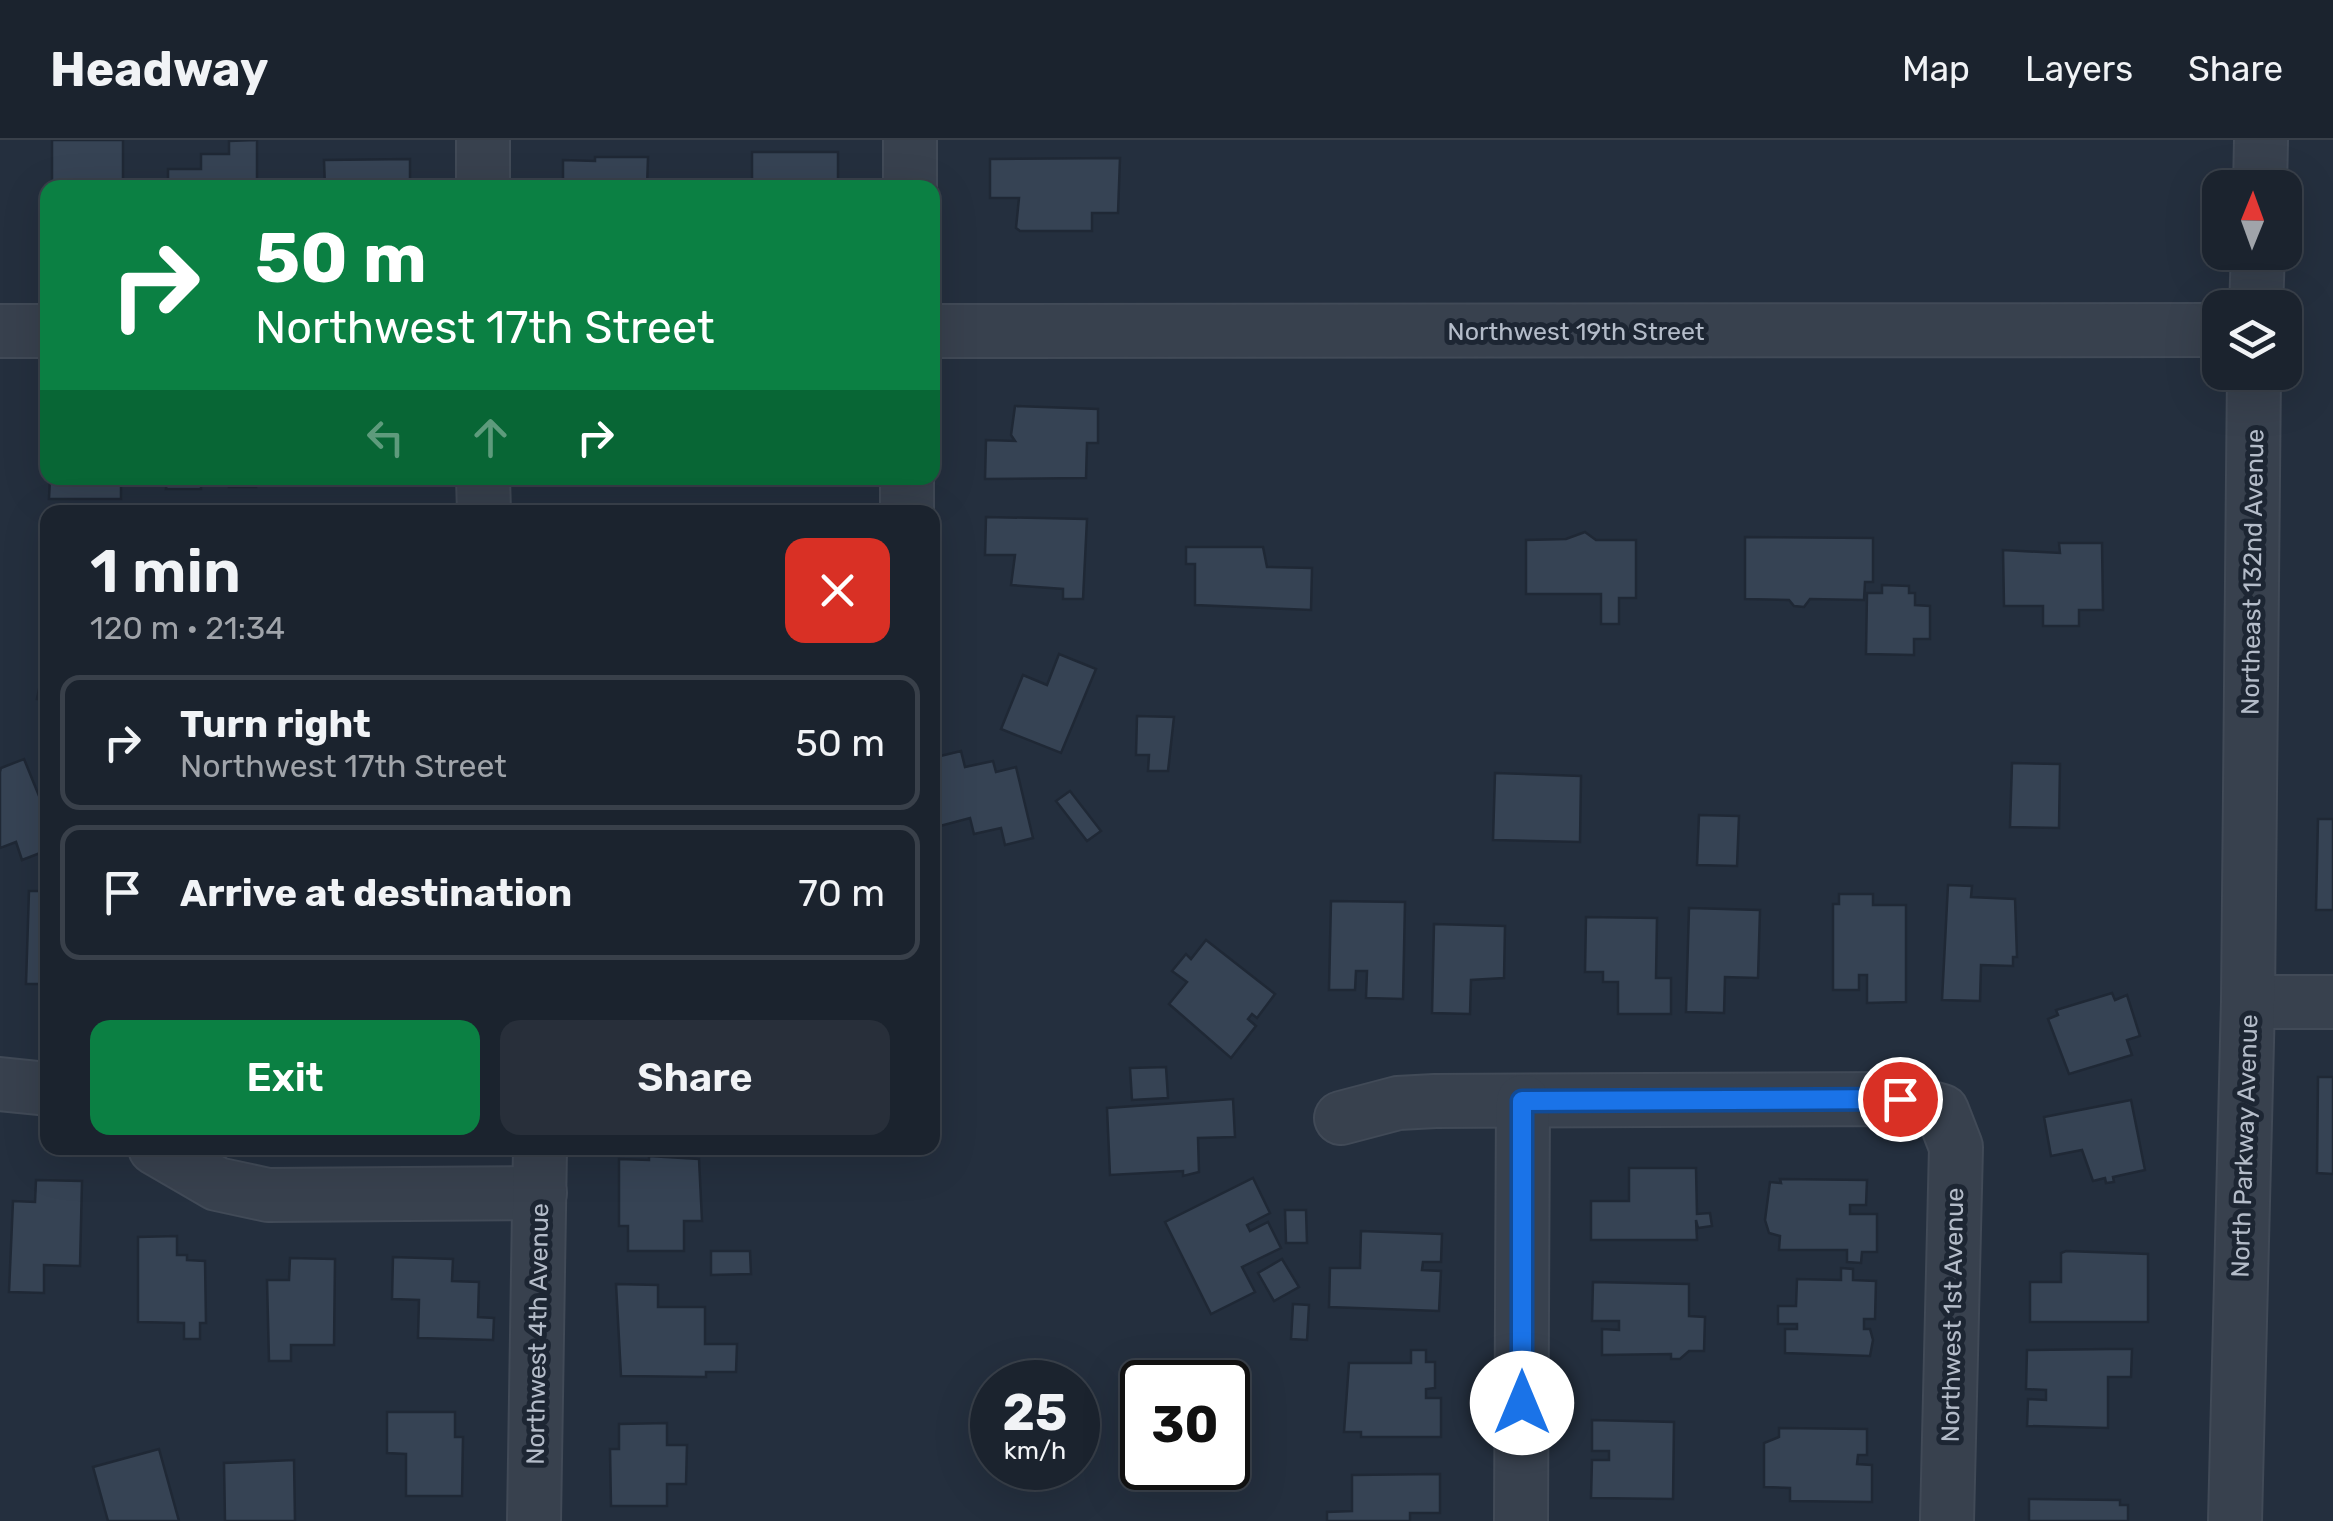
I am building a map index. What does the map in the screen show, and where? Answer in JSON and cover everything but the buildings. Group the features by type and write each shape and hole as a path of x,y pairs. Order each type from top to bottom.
{"street":[{"path":"482,180 483,140"},
{"path":"910,140 910,180"},
{"path":"2260,170 2261,140"},
{"name":"Northwest 19th Street","path":"940,332 2202,330"},
{"path":"0,331 40,331"},
{"name":"Northeast 132nd Avenue","path":"2250,771 2254,390"},
{"name":"North Parkway Avenue","path":"2235,1521 2250,771"},
{"path":"2248,1002 2333,1002"},
{"path":"0,1084 40,1087"},
{"name":"Northwest 1st Avenue","path":"1522,1101 1900,1099 1942,1111 1956,1148 1948,1521"},
{"path":"1341,1118 1398,1103 1522,1101 1521,1521"},
{"path":"168,1155 216,1184 268,1195 540,1170"},
{"name":"Northwest 4th Avenue","path":"534,1521 540,1170"}],"route":[{"path":"1522,1403 1522,1101 1900,1099"}]}
